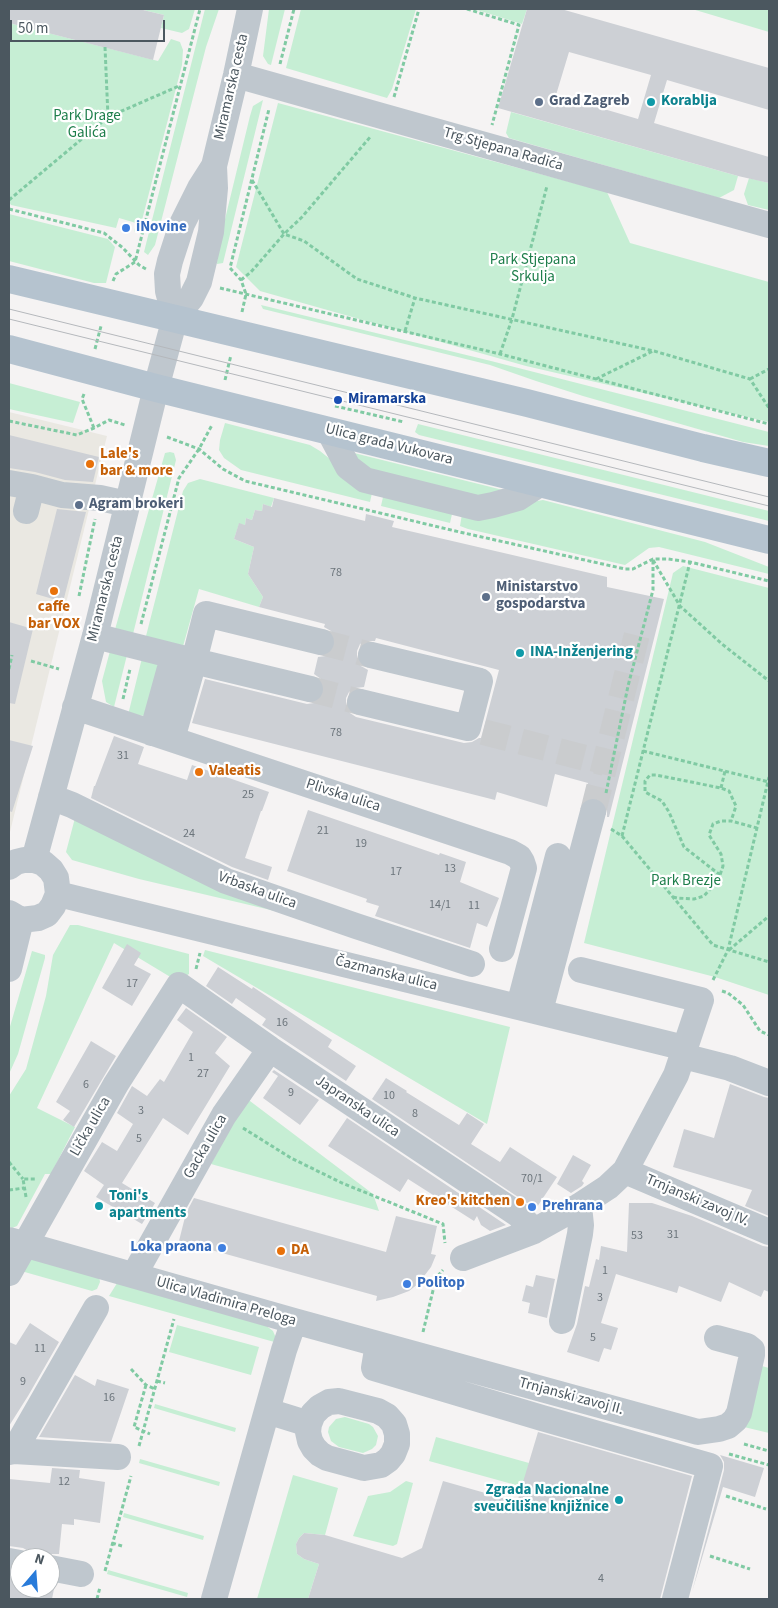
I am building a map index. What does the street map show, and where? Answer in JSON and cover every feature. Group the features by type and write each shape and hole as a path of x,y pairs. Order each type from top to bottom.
{"main road":[{"path":"9,279 769,463"},
{"name":"Ulica grada Vukovara","path":"9,349 156,388 769,540"}],"street":[{"name":"Miramarska cesta","path":"34,860 95,636 175,318 191,298 199,282 212,224 215,188 214,166 250,9"},
{"name":"Trg Stjepana Radića","path":"236,75 769,225"},
{"path":"329,431 348,467 365,480 374,483 478,508 518,498 541,483"},
{"path":"22,494 100,498 127,504"},
{"path":"162,736 182,664 206,614 321,642"},
{"path":"95,636 135,646 182,664 310,689"},
{"path":"360,702 475,730 480,681 371,655"},
{"name":"Plivska ulica","path":"76,707 510,852 519,857 524,868 502,949"},
{"name":"Vrbaska ulica","path":"51,797 72,805 226,881 472,964"},
{"path":"530,1009 599,804"},
{"path":"530,1009 558,856"},
{"path":"9,866 24,860 34,860 43,863 56,878 58,894 54,906 47,914 38,918 15,916 9,969"},
{"name":"Čazmanska ulica","path":"58,894 530,1009 682,1059 730,1068 769,1083"},
{"path":"457,1260 534,1231 579,1206 608,1187 625,1171 682,1059 706,993 581,970"},
{"name":"Japranska ulica","path":"179,985 270,1049 519,1215 534,1231"},
{"name":"Lička ulica","path":"9,1273 17,1242 179,985"},
{"name":"Gacka ulica","path":"134,1275 224,1114 270,1049"},
{"name":"Trnjanski zavoj IV.","path":"625,1171 769,1232"},
{"path":"562,1321 580,1234 579,1206"},
{"name":"Ulica Vladimira Preloga","path":"17,1242 294,1322 444,1362"},
{"path":"96,1308 12,1452 118,1457"},
{"path":"214,1599 294,1322"},
{"name":"Trnjanski zavoj II.","path":"444,1362 684,1433 719,1429 728,1426 735,1420 738,1413 752,1350 747,1346 717,1338"},
{"path":"378,1344 374,1368 710,1466 675,1599"},
{"path":"267,1411 309,1424"},
{"path":"60,1570 81,1574"}],"path":[{"path":"112,283 116,274 135,262 200,9"},
{"path":"279,69 294,9"},
{"path":"393,99 419,9"},
{"path":"467,9 518,25 515,43 491,129"},
{"path":"105,47 108,117"},
{"path":"9,200 108,117 179,86"},
{"path":"244,303 246,294 241,280 230,268 270,105"},
{"path":"241,280 251,272 284,234 302,217 373,132"},
{"path":"252,180 284,234 304,242 357,279 415,298 654,351 750,379 769,408"},
{"path":"500,354 512,319 545,192"},
{"path":"9,209 104,233 123,248 142,268"},
{"path":"230,291 500,354 769,424"},
{"path":"405,331 415,298"},
{"path":"96,345 100,328"},
{"path":"596,379 654,351"},
{"path":"226,376 230,360"},
{"path":"750,379 769,370"},
{"path":"82,399 94,428"},
{"path":"9,421 77,435 109,420"},
{"path":"118,720 135,646 179,478 199,449 214,421"},
{"path":"78,598 96,516"},
{"path":"599,804 653,590 653,559 680,606 722,644 769,681"},
{"path":"690,562 622,836 713,946 769,962"},
{"path":"9,669 12,655"},
{"path":"31,661 59,669"},
{"path":"642,751 768,782"},
{"path":"721,788 726,771"},
{"path":"720,875 684,847 669,812 662,801 645,792 645,781 650,776 656,775 729,791 736,806 730,821"},
{"path":"769,777 728,950 706,993 728,994 743,1005 760,1031 769,1035"},
{"path":"672,896 694,899 704,896 720,875 723,866 721,854 709,835 713,824 721,821 730,821 757,828"},
{"path":"728,950 769,916"},
{"path":"224,1114 258,1139 290,1158 342,1183 442,1224 445,1243 457,1260 436,1278 422,1334"},
{"path":"9,1162 23,1179"},
{"path":"9,1186 10,1190 24,1188"},
{"path":"131,1369 146,1385 155,1389"},
{"path":"157,1381 165,1383"},
{"path":"146,1385 134,1427 150,1434"},
{"path":"128,1488 133,1490"},
{"path":"721,1495 766,1509"},
{"path":"112,1543 122,1546"},
{"path":"704,1554 750,1569"}],"shaded area":[{"path":"9,412 107,436 9,836"}],"green space":[{"path":"139,9 195,9 189,29 182,33 161,28 164,15"},
{"path":"205,9 219,9 206,47 155,245 148,255 144,252"},
{"path":"269,9 285,9 271,65 268,64 263,56"},
{"path":"301,9 416,9 392,89 387,98 286,68"},
{"path":"474,9 527,9 522,24"},
{"path":"692,9 769,9 769,32"},
{"name":"Park Drage Galića","path":"9,23 158,61 171,39 180,42 183,50 182,65 141,224 134,232 136,223 119,218 116,228 11,205 9,202"},
{"path":"263,100 223,263 217,264 218,248 250,116 253,106"},
{"name":"Park Stjepana Srkulja","path":"278,103 607,192 630,243 769,282 769,422 526,366 260,291 236,267"},
{"path":"511,112 738,176 734,190 719,198 509,138 506,133"},
{"path":"749,178 769,183 769,210 748,205 744,194"},
{"path":"9,214 108,239 115,247 106,283 94,283 9,261"},
{"path":"261,305 769,432 769,446 743,442 583,396 490,365 263,309"},
{"path":"9,383 80,402 73,423 9,409"},
{"path":"225,423 310,445 372,493 370,502 241,470 224,458 219,450"},
{"path":"418,424 769,511 769,521 419,435 415,432"},
{"path":"165,453 174,453 176,460 133,634 114,633"},
{"path":"354,453 507,491 490,500 377,478 350,454"},
{"path":"200,479 274,498 271,507 263,504 262,511 255,510 252,520 246,518 245,525 239,524 234,539 254,547 248,574 263,597 259,607 199,589 182,650 145,640 183,491 188,483"},
{"path":"383,497 452,514 450,523 381,506"},
{"path":"543,500 705,542 769,567 769,574 659,547 649,548 625,565 460,526 462,514"},
{"name":"Park Brezje","path":"683,566 769,588 769,995 715,977 584,943 673,573"},
{"path":"110,651 127,655 114,707 106,702 102,681"},
{"path":"142,658 162,662 148,716 128,715"},
{"path":"75,818 309,919 139,879 72,860 66,852"},
{"path":"70,925 78,925 189,954 189,974 177,981 114,943 37,1108 75,1127 51,1174 45,1174 17,1226 12,1228 9,1226 9,1096 26,1069 46,996 53,955"},
{"path":"205,950 510,1027 487,1124 203,956"},
{"path":"32,951 45,955 45,958 18,1054 9,1074 9,1030"},
{"path":"246,1098 373,1194 379,1211 211,1164"},
{"path":"28,1258 99,1276 100,1282 97,1289 92,1291 21,1271"},
{"path":"119,1280 256,1318 273,1331 278,1343 109,1296"},
{"path":"177,1325 259,1347 251,1375 169,1352"},
{"path":"758,1365 769,1368 769,1433 744,1427"},
{"path":"155,1404 236,1428 235,1432 154,1408"},
{"path":"345,1417 373,1427 378,1436 376,1445 372,1449 363,1453 339,1447 331,1441 328,1432 329,1427 336,1419"},
{"path":"436,1437 529,1463 523,1487 429,1461"},
{"path":"140,1459 220,1482 219,1486 139,1463"},
{"path":"293,1475 338,1488 325,1535 304,1533 296,1544 297,1554 304,1559 319,1564 308,1599 257,1599"},
{"path":"406,1481 413,1483 397,1544 393,1546 353,1536 368,1496 390,1492"},
{"path":"124,1513 204,1536 203,1540 123,1517"},
{"path":"108,1570 188,1593 187,1597 107,1574"}],"building":[{"path":"9,9 139,9 164,15 153,60 9,23"},
{"name":"Grad Zagreb","path":"527,9 561,9 769,68 769,110 667,80 654,123 769,157 769,183 738,176 498,108","holes":["569,52 651,75 638,119 556,95"]},
{"path":"9,435 99,457 93,482 65,480 35,472 9,468"},
{"name":"INA-Inženjering","path":"274,498 365,521 366,514 394,521 392,527 607,577 607,587 664,599 609,817 607,817 607,808 603,801 596,797 590,797 584,801 588,783 555,774 547,807 497,792 495,800 192,723 205,679 307,704 320,700 324,693 324,684 314,674 318,657 326,656 332,652 336,645 335,637 331,631 324,627 325,624 259,607 263,597 248,574 254,547 234,539 239,523 245,525 246,518 252,520 255,510 262,511 263,504 272,507","holes":["376,638 499,670 481,738 472,742 464,743 356,717 346,707 346,698 349,692 355,688 364,687 368,670 361,666 357,660 357,651 360,644 367,641 375,641"]},
{"path":"57,509 86,512 63,602 36,594"},
{"path":"9,622 33,629 15,704 9,703"},
{"path":"114,736 144,747 138,764 187,780 192,765 269,792 245,858 272,867 268,880 232,867 91,798"},
{"path":"9,740 33,746 12,812 9,811"},
{"path":"308,810 439,855 440,853 466,862 460,882 499,898 487,927 477,923 470,948 375,916 379,906 366,902 367,899 287,871"},
{"path":"127,944 141,953 134,965 151,974 132,1006 102,988"},
{"path":"218,967 252,989 253,987 332,1040 328,1047 356,1066 346,1081 262,1025 266,1019 236,998 232,1004 206,986"},
{"path":"186,1008 227,1037 215,1053 230,1066 188,1135 163,1118 122,1183 155,1203 142,1224 96,1197 104,1185 84,1171 102,1142 117,1151 133,1124 117,1113 132,1086 147,1096 160,1079 164,1082 193,1032 177,1020"},
{"path":"91,1041 116,1056 74,1127 63,1120 70,1111 56,1102"},
{"path":"274,1070 319,1100 300,1125 263,1098 278,1076 272,1072"},
{"path":"386,1078 459,1125 467,1113 484,1124 471,1144 500,1162 510,1147 557,1177 535,1210 372,1099"},
{"path":"730,1084 769,1098 769,1216 745,1206 752,1190 673,1167 684,1129 714,1138"},
{"path":"347,1118 506,1225 490,1231 481,1225 477,1216 474,1221 408,1179 400,1192 328,1146"},
{"path":"573,1155 591,1165 582,1181 584,1183 582,1186 571,1193 557,1184"},
{"path":"194,1198 386,1252 396,1216 437,1226 431,1254 436,1255 431,1267 418,1284 409,1291 376,1301 377,1296 179,1241 186,1213"},
{"path":"629,1203 652,1203 692,1216 769,1247 769,1292 764,1290 761,1297 729,1282 721,1302 679,1286 677,1293 616,1274 601,1323 618,1328 611,1350 604,1348 599,1362 567,1352 577,1324 585,1286 589,1287 596,1259 599,1260 601,1246 627,1252"},
{"path":"536,1275 555,1279 547,1318 528,1313 530,1303 522,1301 526,1285 533,1287"},
{"path":"30,1323 59,1342 9,1426 9,1342 16,1345"},
{"path":"75,1375 95,1386 97,1379 129,1389 111,1442 39,1437"},
{"name":"Zgrada Nacionalne sveučilišne knjižnice","path":"538,1432 692,1476 660,1599 308,1599 319,1564 304,1559 297,1554 296,1544 304,1533 325,1535 402,1558 422,1548 443,1481 517,1502"},
{"path":"720,1455 764,1468 755,1497 723,1487 692,1592 724,1470 724,1462"},
{"path":"52,1468 80,1470 79,1478 105,1482 100,1523 74,1519 74,1525 62,1524 60,1548 9,1546 9,1479 50,1483"},
{"path":"9,1576 10,1598 52,1598 52,1599 9,1599"}],"tunnel":[{"path":"593,812 638,630"},
{"path":"321,642 371,655"},
{"path":"310,689 360,702"},
{"path":"483,732 605,763"}],"tram line":[{"path":"9,309 769,497"},
{"path":"9,319 769,506"}],"place":[{"name":"Grad Zagreb","path":"539,102"},
{"name":"Korablja","path":"651,102"},
{"name":"iNovine","path":"126,228"},
{"name":"Miramarska","path":"338,400"},
{"name":"Lale's bar & more","path":"90,464"},
{"name":"Agram brokeri","path":"79,505"},
{"name":"caffe bar VOX","path":"54,591"},
{"name":"Ministarstvo gospodarstva","path":"486,597"},
{"name":"INA-Inženjering","path":"520,653"},
{"name":"Valeatis","path":"199,772"},
{"name":"Kreo's kitchen","path":"520,1202"},
{"name":"Toni's apartments","path":"99,1206"},
{"name":"Prehrana","path":"532,1207"},
{"name":"Loka praona","path":"222,1248"},
{"name":"DA","path":"281,1251"},
{"name":"Politop","path":"407,1284"},
{"name":"Zgrada Nacionalne sveučilišne knjižnice","path":"619,1500"}]}
